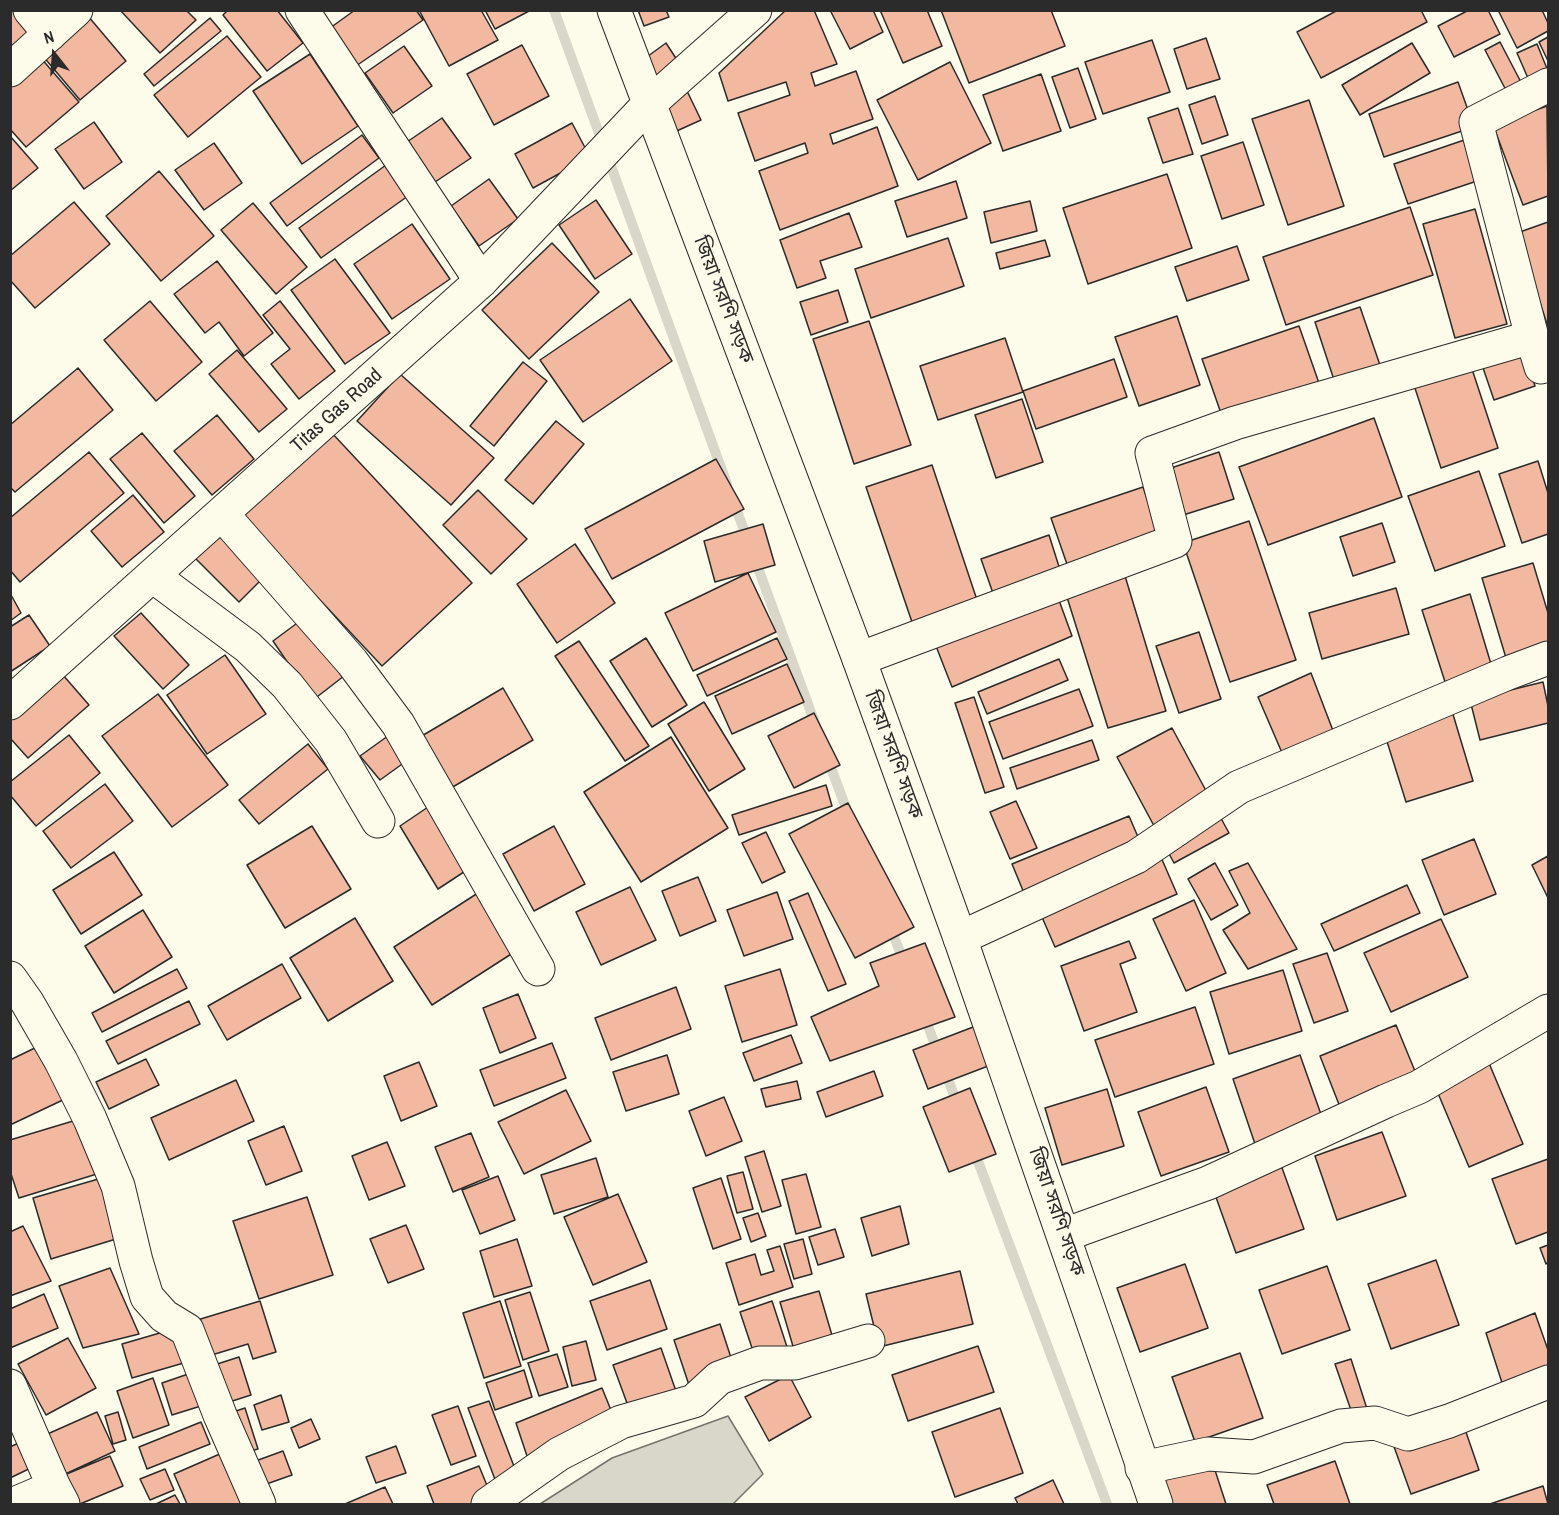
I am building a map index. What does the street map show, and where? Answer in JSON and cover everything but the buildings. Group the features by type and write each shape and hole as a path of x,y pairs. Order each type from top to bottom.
{"street":[{"path":"10,70 40,22 76,10"},
{"path":"302,10 481,281"},
{"name":"জিয়া সরণি সড়ক","path":"614,10 859,659 960,938 1156,1504"},
{"name":"Titas Gas Road","path":"10,703 481,281 649,104 755,10"},
{"path":"859,659 1175,541 1152,453 1235,423 1540,350 1476,122 1548,85"},
{"path":"222,514 352,662 398,724 538,969"},
{"path":"153,576 248,647 287,685 331,741 378,821"},
{"path":"960,938 1136,857 1239,787 1548,658"},
{"path":"10,978 27,1002 61,1061 90,1119 118,1186 147,1297 164,1316 187,1330 220,1415 259,1504"},
{"path":"1064,1234 1208,1184 1419,1087 1548,1011"},
{"path":"488,1504 559,1454 621,1422 694,1401 719,1378 760,1363 795,1363 868,1341"},
{"path":"1142,1468 1208,1454 1254,1457 1341,1426 1375,1423 1408,1434 1449,1421 1548,1382"},
{"path":"10,1386 58,1496 14,1504"}],"shaded area":[{"path":"728,1416 763,1474 733,1504 540,1504 612,1458"}],"waterway":[{"path":"554,10 727,484"},
{"path":"733,501 749,543"},
{"path":"754,557 816,726"},
{"path":"827,757 849,816"},
{"path":"890,926 905,965"},
{"path":"923,1013 939,1055"},
{"path":"944,1069 959,1108"},
{"path":"973,1148 1107,1504"}]}
